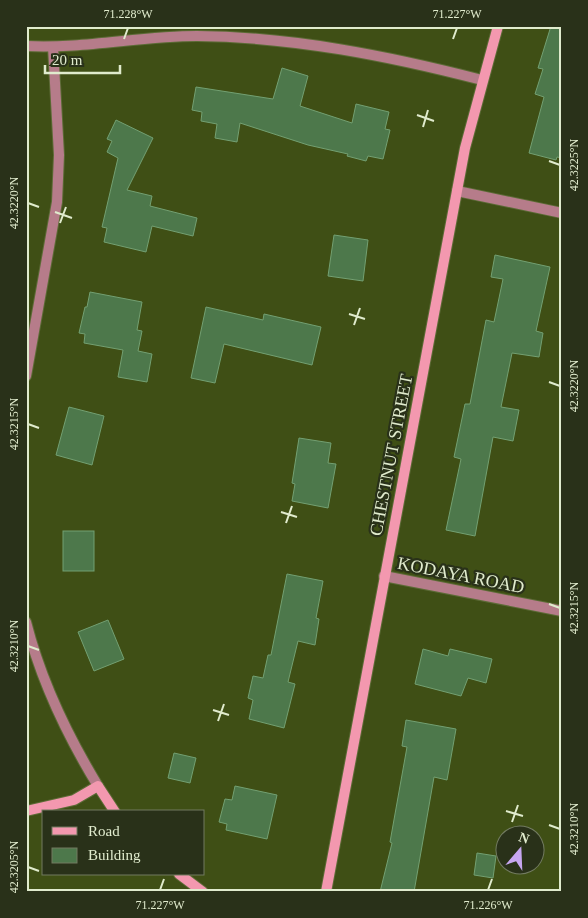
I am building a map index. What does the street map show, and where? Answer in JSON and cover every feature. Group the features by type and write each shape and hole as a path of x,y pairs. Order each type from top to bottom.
{"main road":[{"name":"CHESTNUT STREET","path":"326,892 457,191 482,80 498,26"},
{"path":"26,811 74,800 98,786 114,810"},
{"path":"182,876 203,892"}],"street":[{"path":"26,46 54,47 149,37 199,36 249,39 389,58 482,80"},
{"path":"26,376 57,202 58,156 54,47"},
{"path":"457,191 562,213"},
{"name":"KODAYA ROAD","path":"384,576 562,611"},
{"path":"26,622 42,675 56,707 98,786"}],"building":[{"path":"551,26 562,26 562,158 557,157 556,160 529,153 544,97 535,94 543,69 538,68"},
{"path":"282,68 308,76 300,106 352,123 356,104 389,112 385,129 390,130 383,159 368,156 366,161 347,156 348,154 308,145 240,123 237,142 215,138 217,124 201,121 202,112 192,110 196,87 273,99"},
{"path":"116,120 153,138 127,190 152,196 150,206 197,218 193,236 152,226 146,252 104,242 107,228 102,227 118,158 107,152 112,141 107,139"},
{"path":"334,235 368,240 363,281 328,276"},
{"path":"495,255 550,267 536,331 543,333 539,357 512,353 501,407 519,410 513,441 493,437 475,536 446,530 461,459 454,457 465,404 470,404 486,320 494,322 503,279 491,277"},
{"path":"90,292 142,302 137,330 142,331 138,351 152,354 147,382 118,377 123,350 84,343 85,334 79,333"},
{"path":"206,307 263,320 264,314 321,327 312,365 224,344 215,383 191,378"},
{"path":"69,407 104,416 92,465 56,455"},
{"path":"299,438 331,443 328,463 336,464 328,508 292,501 295,484 292,483"},
{"path":"63,531 94,531 94,571 63,571"},
{"path":"287,574 323,581 316,618 319,619 315,645 298,641 288,682 295,684 284,728 249,719 253,700 248,698 253,676 263,678 268,655 271,655"},
{"path":"108,620 124,659 94,671 78,632"},
{"path":"423,649 448,656 450,649 492,659 486,683 468,678 461,696 415,684"},
{"path":"406,720 456,729 447,780 434,777 414,892 380,892 392,843 390,842 407,747 402,746"},
{"path":"174,753 196,758 190,783 168,778"},
{"path":"235,786 277,795 267,839 226,830 227,824 219,822 225,799 232,800"},
{"path":"477,853 496,856 493,878 474,875"}]}
